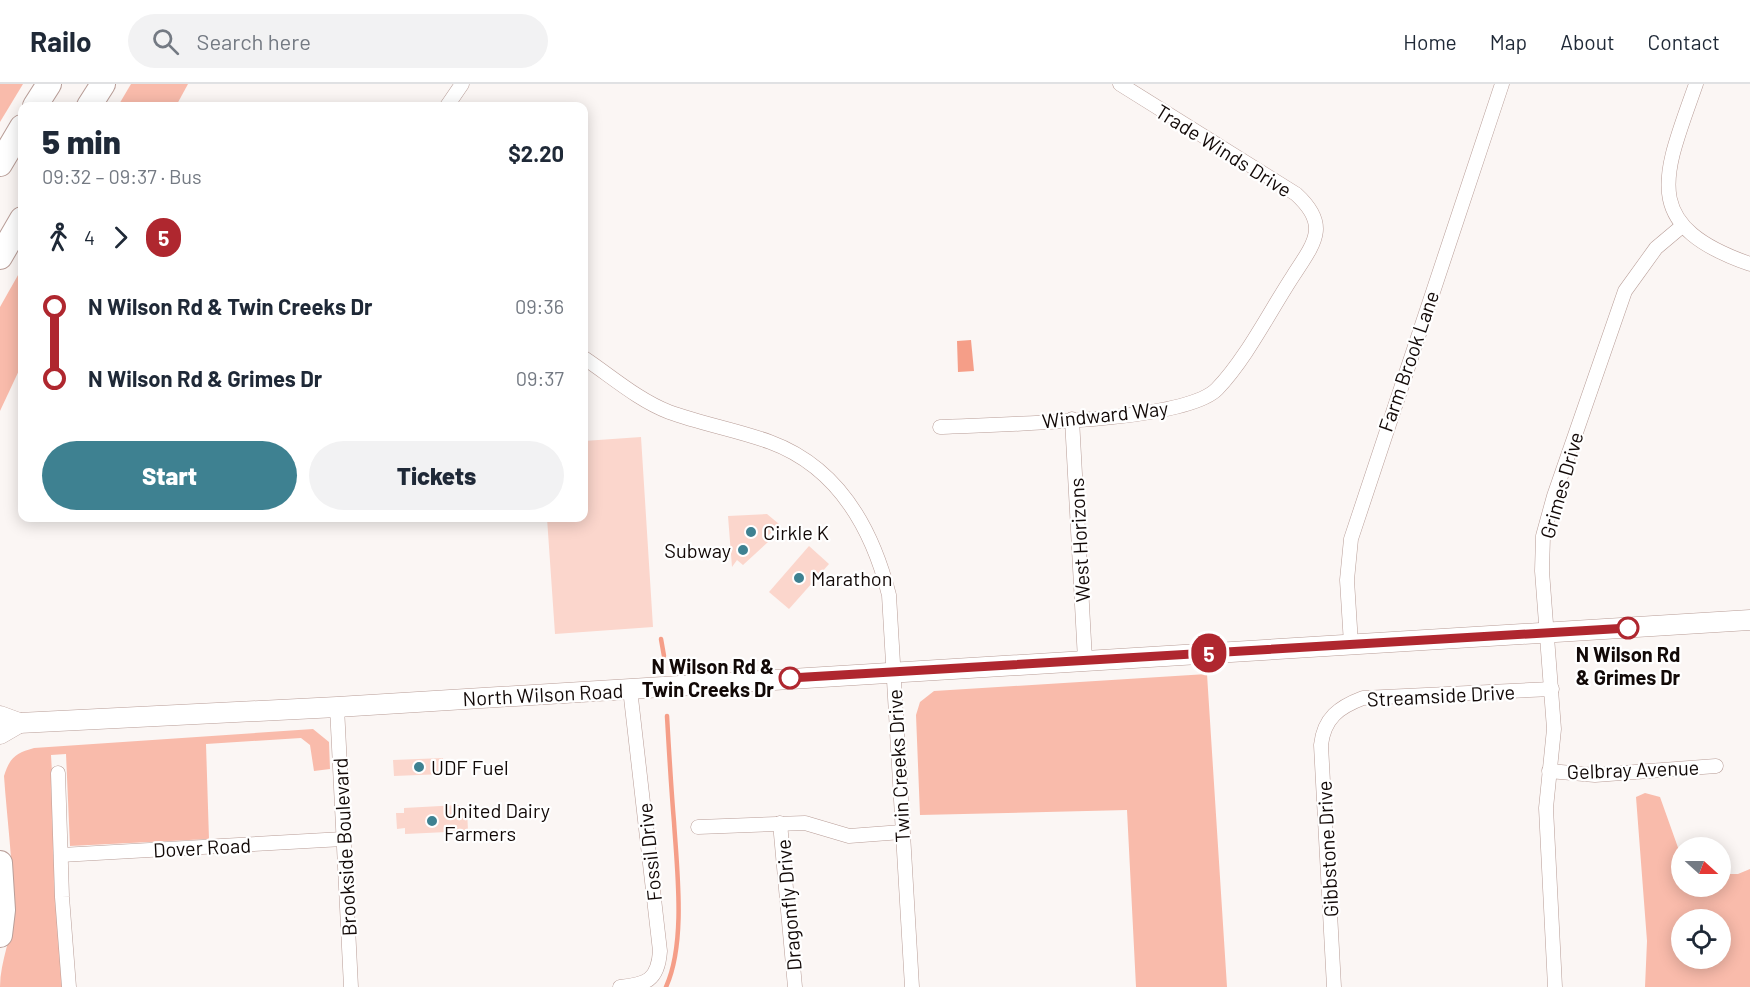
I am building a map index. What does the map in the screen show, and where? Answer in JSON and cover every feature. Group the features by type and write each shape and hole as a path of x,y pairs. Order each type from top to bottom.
{"highway":[{"path":"38,102 49,84"},
{"path":"92,102 103,84"},
{"path":"0,164 18,134"},
{"path":"0,257 18,226"},
{"path":"0,863 3,910 0,935"}],"main road":[{"name":"North Wilson Road","path":"0,716 19,723 337,707 1750,620"},
{"name":"North Wilson Road","path":"0,734 19,723"}],"street":[{"path":"450,102 462,84"},
{"name":"Trade Winds Drive","path":"1120,84 1296,194 1310,207 1317,226"},
{"name":"Farm Brook Lane","path":"1352,644 1347,580 1351,539 1502,84"},
{"path":"1696,84 1667,173 1669,195 1682,227 1715,251 1750,264"},
{"name":"Windward Way","path":"940,427 1145,414 1192,404 1216,391 1232,370 1310,249 1317,226"},
{"name":"Grimes Drive","path":"1555,987 1546,808 1554,729 1542,571 1543,536 1554,496 1625,291 1656,248 1682,227"},
{"name":"Twin Creeks Drive","path":"588,361 647,401 668,411 770,442 791,451 840,489 858,513 881,564 889,595 912,987"},
{"name":"West Horizons","path":"1072,419 1085,660"},
{"name":"Streamside Drive","path":"1333,714 1346,704 1363,698 1552,689"},
{"name":"Fossil Drive","path":"620,987 643,985 650,980 659,962 660,951 630,690"},
{"name":"Brookside Boulevard","path":"337,707 351,987"},
{"name":"Gibbstone Drive","path":"1333,714 1324,728 1321,745 1334,987"},
{"name":"Gelbray Avenue","path":"1549,771 1595,775 1716,765"},
{"path":"58,773 69,987"},
{"name":"Dragonfly Drive","path":"780,823 795,987"},
{"path":"698,827 805,823 849,836 902,832"},
{"name":"Dover Road","path":"61,855 343,839"}],"shaded area":[{"path":"0,84 23,84 0,122"},
{"path":"131,84 188,84 178,102 120,102"},
{"path":"18,275 18,373 0,411 0,307"},
{"path":"971,340 974,371 958,372 957,341"},
{"path":"1207,674 1227,987 1136,987 1127,810 920,815 916,715 920,702 934,691"},
{"path":"313,729 329,742 330,769 314,771 310,745 301,738 206,744 209,839 70,846 66,754 51,755 64,987 0,987 2,966 13,916 4,776 15,757 34,748"},
{"path":"1645,793 1660,797 1674,837 1671,837 1671,897 1731,897 1731,874 1750,869 1750,987 1645,987 1647,941 1636,797"}],"building":[{"path":"641,437 653,627 555,634 547,522 588,522 588,441"},
{"name":"Cirkle K","path":"767,514 779,524 765,539 768,542 743,565 737,560 732,567 728,516"},
{"name":"Marathon","path":"809,546 829,564 789,609 769,592"},
{"name":"UDF Fuel","path":"443,758 444,774 394,776 393,760"},
{"name":"United Dairy Farmers","path":"459,805 459,809 467,809 468,831 405,834 405,828 397,829 396,813 404,813 404,808"}],"waterway":[{"path":"661,639 664,656"},
{"path":"666,987 676,949 679,906 667,716"}],"bus line":[{"name":"5","path":"790,678 1628,628"}],"place":[{"name":"Cirkle K","path":"751,532"},
{"name":"Subway","path":"743,550"},
{"name":"Marathon","path":"799,578"},
{"name":"N Wilson Rd & Grimes Dr","path":"1628,628"},
{"name":"N Wilson Rd & Twin Creeks Dr","path":"790,678"},
{"name":"UDF Fuel","path":"419,767"},
{"name":"United Dairy Farmers","path":"432,821"}]}
